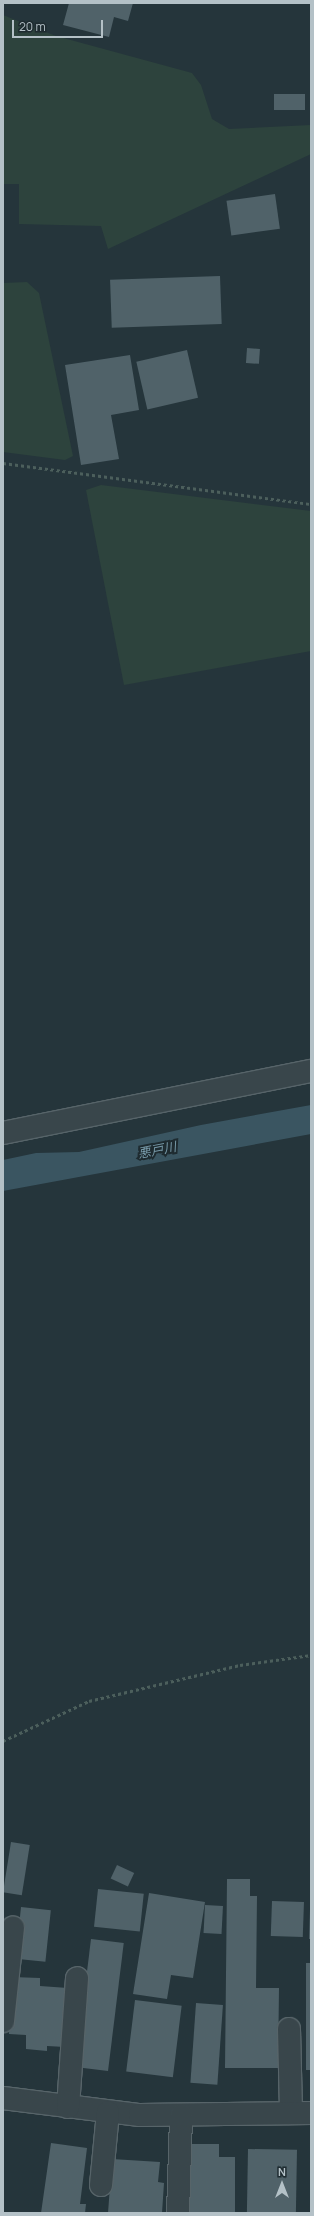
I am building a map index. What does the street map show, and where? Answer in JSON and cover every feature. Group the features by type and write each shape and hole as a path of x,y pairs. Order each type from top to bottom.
{"street":[{"path":"3,1133 311,1071"},
{"path":"3,2021 13,1928"},
{"path":"68,2107 77,1978"},
{"path":"3,2098 140,2115 301,2113 289,2029"},
{"path":"101,2185 108,2112"},
{"path":"178,2213 181,2115"}],"path":[{"path":"3,463 311,504"},
{"path":"3,1741 89,1701 240,1665 311,1655"}],"green space":[{"path":"3,15 56,36 192,73 201,85 212,119 229,129 311,125 311,154 108,249 101,226 19,224 19,184 3,184"},
{"path":"27,282 39,293 73,456 65,460 3,452 3,283"},
{"path":"101,485 311,511 311,651 124,685 86,490"}],"water":[{"name":"悪戸川","path":"311,1105 311,1134 3,1191 3,1160 36,1153 79,1152 201,1125"}],"building":[{"path":"69,3 133,3 128,21 114,17 109,37 63,25"},
{"path":"274,94 305,94 305,110 274,110"},
{"path":"275,194 280,229 231,235 226,201"},
{"path":"220,276 222,324 112,328 110,280"},
{"path":"247,348 260,349 259,364 246,363"},
{"path":"187,350 198,398 147,409 136,362"},
{"path":"130,355 139,410 111,415 119,459 81,465 65,365"},
{"path":"11,1842 30,1845 22,1895 3,1892"},
{"path":"117,1865 134,1873 128,1887 111,1879"},
{"path":"227,1879 250,1879 250,1896 257,1896 256,1988 279,1988 278,2068 225,2068"},
{"path":"98,1889 144,1894 140,1932 94,1927"},
{"path":"149,1893 205,1902 193,1978 171,1975 167,1999 133,1994"},
{"path":"272,1901 304,1902 303,1937 271,1936"},
{"path":"205,1905 223,1906 222,1934 204,1933"},
{"path":"21,1907 51,1910 45,1962 16,1959"},
{"path":"310,1910 311,1939 309,1939"},
{"path":"91,1939 124,1943 108,2071 75,2067"},
{"path":"306,1963 311,1963 311,2070 306,2070"},
{"path":"12,1977 40,1978 40,1986 68,1988 65,2047 47,2046 47,2051 26,2049 26,2035 9,2034"},
{"path":"135,2000 182,2006 173,2077 126,2071"},
{"path":"196,2003 223,2005 217,2085 190,2083"},
{"path":"51,2143 87,2148 80,2204 86,2204 85,2213 41,2213"},
{"path":"186,2144 219,2144 219,2157 235,2157 235,2213 185,2213"},
{"path":"248,2149 297,2150 296,2213 247,2213"},
{"path":"112,2159 160,2162 158,2182 164,2183 162,2213 108,2213"}]}
